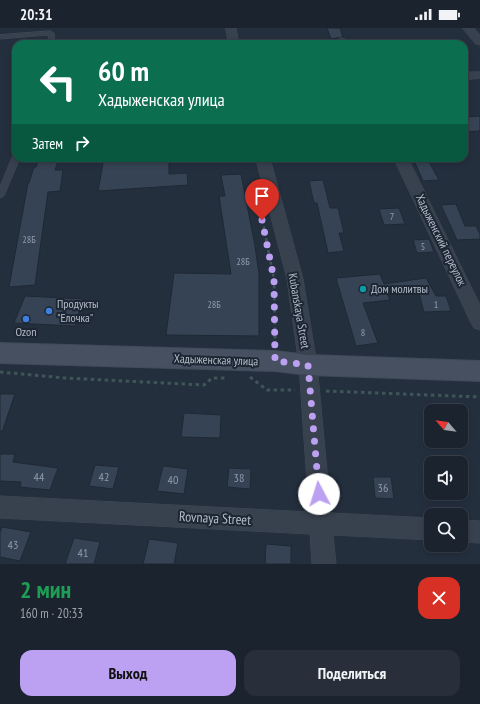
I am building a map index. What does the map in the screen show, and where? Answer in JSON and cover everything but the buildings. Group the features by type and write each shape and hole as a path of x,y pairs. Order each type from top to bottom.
{"main road":[{"name":"Хадыженская улица","path":"0,353 275,361 308,365 480,372"}],"street":[{"path":"231,28 233,40"},
{"path":"468,28 480,42"},
{"path":"468,76 480,75"},
{"name":"Kubanskaya Street","path":"264,162 295,279 308,365 324,564"},
{"name":"Хадыженский переулок","path":"403,162 480,323"},
{"name":"Rovnaya Street","path":"0,507 424,529"},
{"path":"468,531 480,532"}],"lane":[{"path":"0,37 51,33 52,40"},
{"path":"0,196 14,162"}],"path":[{"path":"258,198 274,279 275,361"},
{"path":"0,372 65,378 204,385 212,378 227,378"},
{"path":"249,377 267,390 310,390 480,397"}],"place":[{"name":"Дом молитвы","path":"363,289"},
{"name":"Продукты \"Елочка\"","path":"49,311"},
{"name":"Ozon","path":"26,319"}],"route":[{"path":"262,220 274,279 275,361 308,365 319,494"}]}
